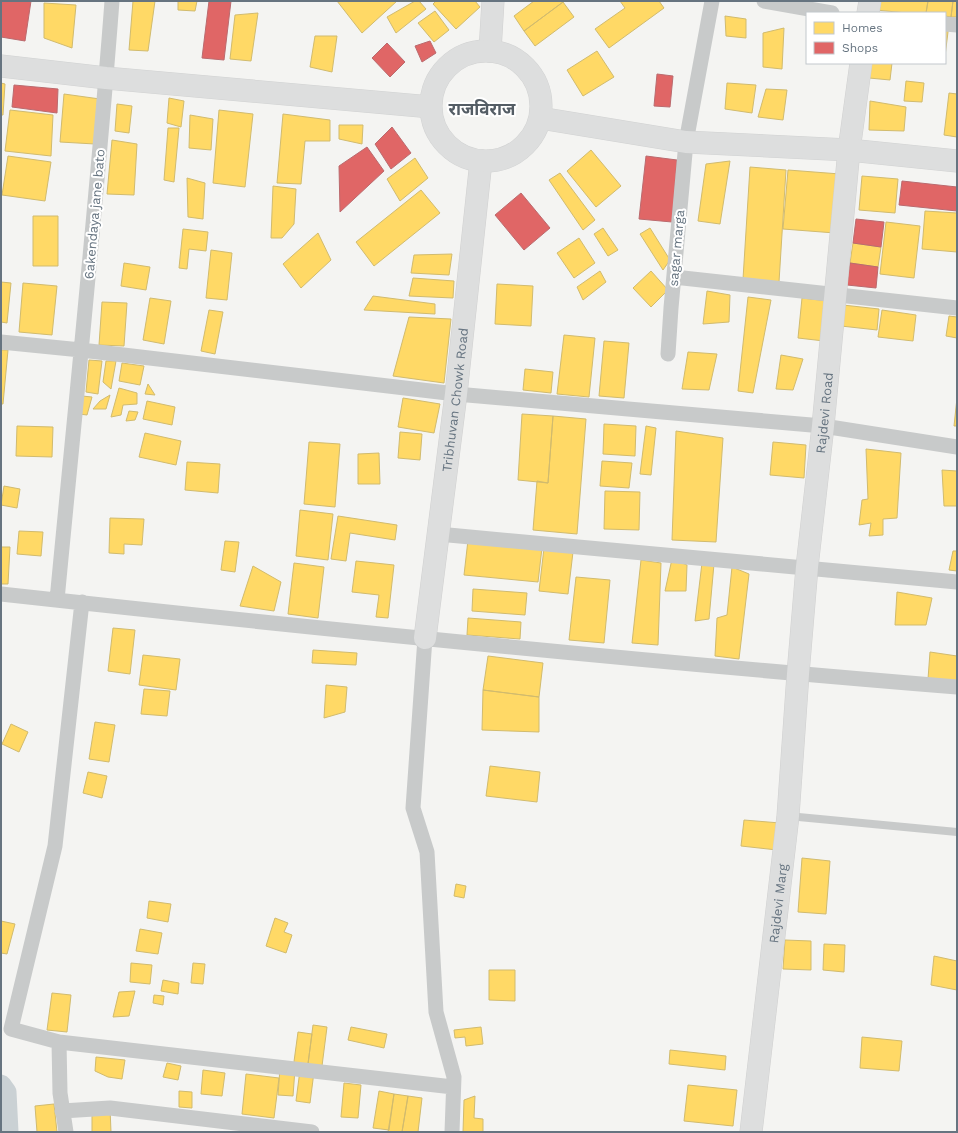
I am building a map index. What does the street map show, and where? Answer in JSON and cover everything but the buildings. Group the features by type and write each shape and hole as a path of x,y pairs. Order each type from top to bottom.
{"main road":[{"path":"490,51 493,1"},
{"path":"868,12 870,1"},
{"path":"490,51 506,54 519,62 530,73 538,87 541,102 540,118 535,131 528,142 519,151 494,161 481,161 468,158 446,144 438,133 433,120 431,107 433,92 439,77 448,66 461,57 475,52 490,51"},
{"name":"Rajdevi Road","path":"798,674 807,567 823,426 849,150 861,64"},
{"path":"1,66 106,78 431,107"},
{"path":"540,118 686,142 849,150 957,161"},
{"name":"Tribhuvan Chowk Road","path":"425,638 456,394 481,161"},
{"name":"Rajdevi Marg","path":"751,1132 788,816 798,674"}],"street":[{"name":"6akendaya jane bato","path":"56,600 81,350 112,1"},
{"name":"sagar marga","path":"668,354 686,142 712,1"},
{"path":"764,1 826,12"},
{"path":"946,24 957,25"},
{"path":"674,277 957,308"},
{"path":"1,342 456,394 823,426 957,447"},
{"path":"438,534 957,582"},
{"path":"1,594 425,638 798,674 957,687"},
{"path":"82,602 55,846 12,1029 60,1042 454,1087"},
{"path":"425,638 413,808 427,852 436,1012 454,1077 452,1132"},
{"path":"60,1042 60,1094 66,1132"},
{"path":"62,1111 110,1108 312,1132"}],"lane":[{"path":"788,816 957,832"}],"waterway":[{"path":"1,1085 6,1092 8,1132"}],"district":[{"name":"राजविराज","path":"482,109"}]}
